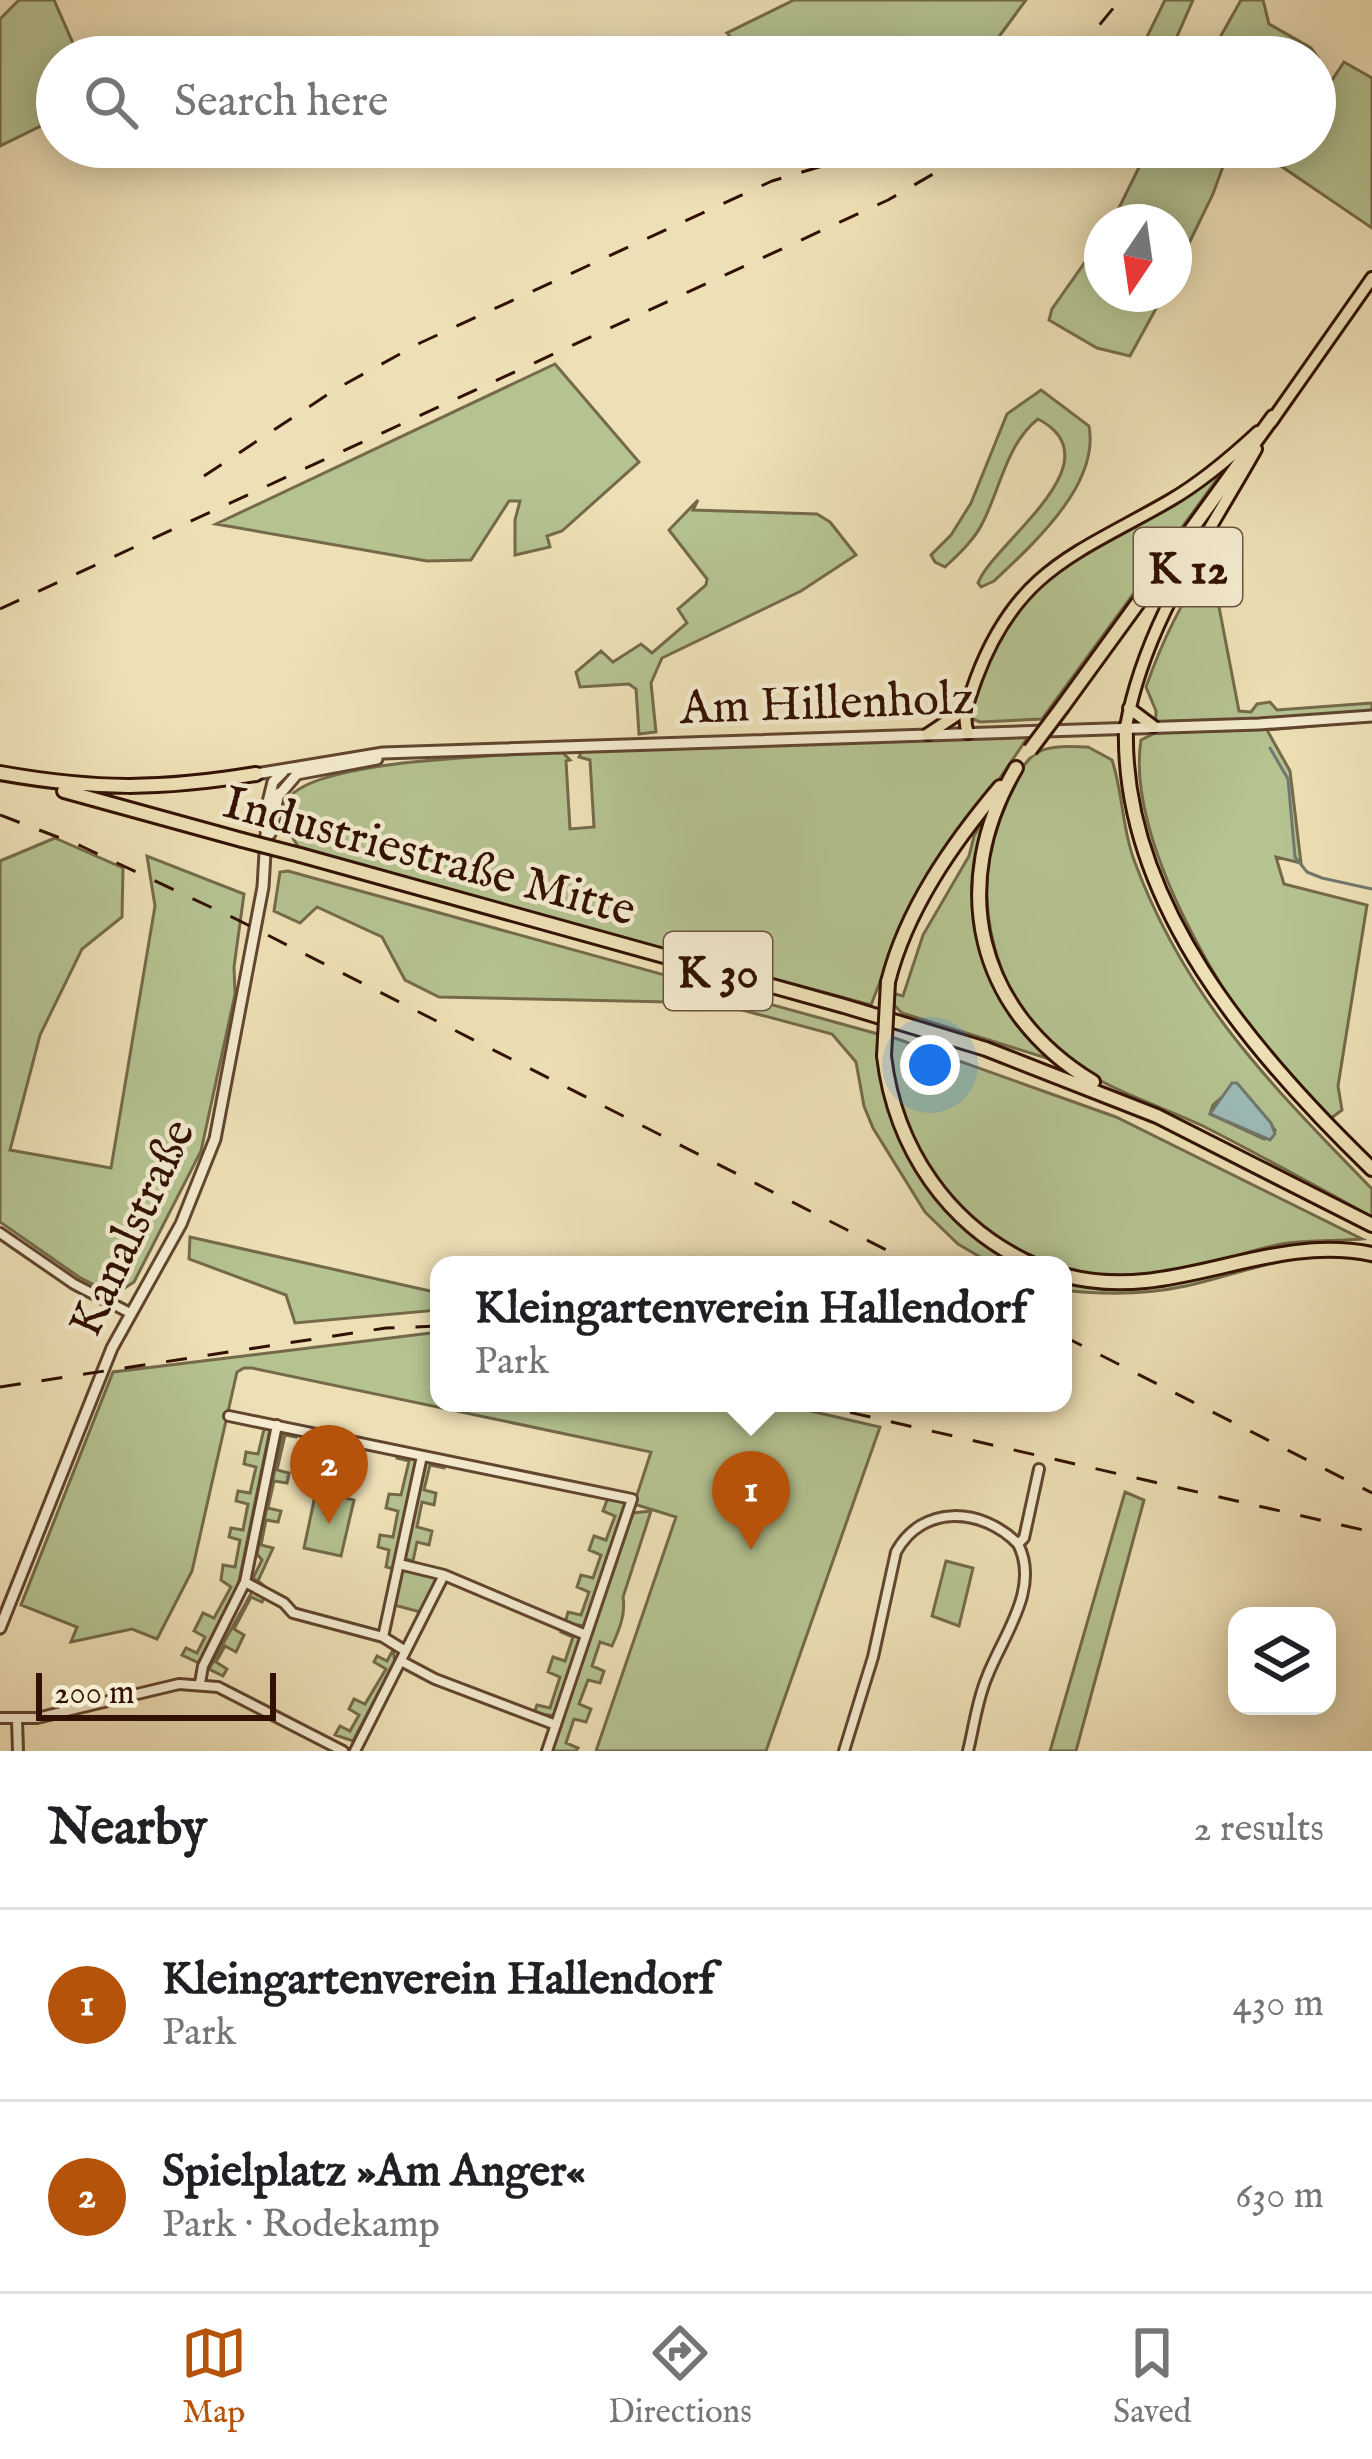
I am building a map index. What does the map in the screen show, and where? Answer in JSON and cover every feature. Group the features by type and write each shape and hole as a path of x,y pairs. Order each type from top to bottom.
{"highway":[{"path":"1019,1256 973,1228 929,1179 898,1121 884,1056 888,982 905,930 935,877 1273,417"},
{"path":"1126,727 1133,813 1164,902 1191,950 1257,1042 1372,1169"},
{"path":"1016,768 994,813 981,859 980,913 992,968 1013,1009 1036,1039 1130,1105"},
{"path":"0,773 118,789 179,787 256,774"},
{"name":"Industriestraße Mitte","path":"0,773 914,1026 1130,1105 1372,1225"},
{"path":"1072,1277 1143,1284 1298,1250 1372,1254"}],"main road":[{"name":"K 12","path":"1126,727 1158,626 1273,417 1372,278"},
{"name":"K 12","path":"968,733 966,707 993,641 1042,577 1086,544 1204,478 1273,417"},
{"path":"928,734 966,707"},
{"path":"1129,708 1153,726"}],"street":[{"name":"Am Hillenholz","path":"256,774 398,754 1372,716"},
{"name":"Am Hillenholz","path":"280,794 297,774 398,754"},
{"path":"273,782 289,769"},
{"path":"256,774 273,782 280,794"},
{"name":"Kanalstraße","path":"268,839 273,782"},
{"name":"Kanalstraße","path":"0,1628 130,1313 181,1224 215,1139 280,794"},
{"path":"0,1233 74,1284 130,1313"},
{"path":"230,1416 632,1499 547,1751"},
{"path":"200,1683 203,1666 245,1582 277,1425"},
{"path":"383,1637 422,1456"},
{"path":"1018,1544 1024,1538 1039,1469"},
{"path":"844,1751 902,1541 922,1522 950,1515 989,1523 1018,1544 1026,1566 1020,1601 985,1680 968,1751"},
{"path":"399,1564 444,1575 586,1635"},
{"path":"355,1751 444,1575"},
{"path":"245,1582 293,1612 383,1637 404,1650"},
{"path":"401,1661 451,1686 556,1725"},
{"path":"0,1718 17,1720 200,1683 218,1687 343,1751"},
{"path":"17,1720 18,1751"}],"green space":[{"path":"19,0 54,0 70,36 36,36 36,128 0,146 0,19"},
{"path":"794,0 1026,0 999,36 727,33"},
{"path":"1165,0 1193,0 1177,36 1147,36"},
{"path":"1241,0 1263,0 1269,24 1290,36 1221,36"},
{"path":"1344,62 1372,78 1372,228 1284,168 1336,168 1336,74"},
{"path":"1139,168 1222,168 1192,237 1192,204 1121,204"},
{"path":"1084,264 1084,312 1154,312 1130,356 1097,348 1049,320"},
{"path":"555,364 639,462 562,531 547,536 550,547 515,555 520,501 509,501 471,560 427,561 216,524"},
{"path":"1041,390 1089,426 1084,470 1044,532 994,581 981,587 978,583 988,566 1059,479 1065,457 1059,436 1038,419 1011,453 971,540 945,567 931,555 951,535 971,503 1007,414"},
{"path":"1226,467 1042,719 980,722 970,718 986,668 1008,627 1035,592 1102,538"},
{"path":"698,500 693,510 817,514 830,522 856,555 801,591 662,658 651,683 656,732 639,734 636,689 629,684 580,687 576,672 601,651 613,662 641,644 652,653 687,623 678,609 707,579 669,530"},
{"path":"1210,560 1239,711 1251,712 1257,704 1270,702 1277,710 1372,703 1372,721 1267,730 1290,771 1301,863 1276,857 1284,884 1367,905 1338,1086 1342,1110 1330,1119 1259,1042 1207,962 1163,869 1148,823 1140,779 1141,740 1155,733 1156,711 1146,687 1174,621"},
{"path":"1030,734 905,917 871,1005 301,851 285,820 288,800 304,786 333,776 415,762 562,752 570,760 566,761 570,829 594,827 590,760 579,757 582,751"},
{"path":"1088,747 1112,760 1134,860 1178,955 1234,1038 1372,1189 1372,1217 1203,1126 1087,1073 1058,1052 1015,997 1000,965 987,896 996,826 1028,760 1047,749","holes":["1237,1084 1275,1130 1264,1139 1210,1114 1213,1105"]},
{"path":"995,799 976,870 981,939 1007,1003 1053,1060 902,1013 893,1004 892,993 903,996 923,935 969,856 974,836"},
{"path":"55,838 123,868 122,917 82,949 40,1035 10,1150 111,1168 155,906 147,856 244,894 235,994 201,1151 134,1282 114,1295 79,1277 0,1222 0,861"},
{"path":"280,872 878,1034 892,1112 925,1185 962,1224 1011,1256 979,1256 958,1244 925,1212 873,1128 856,1062 832,1034 716,1003 439,997 405,980 382,937 317,907 300,923 274,911"},
{"path":"889,1036 1116,1117 1362,1239 1274,1245 1181,1272 1146,1277 1079,1272 1072,1270 1072,1256 1034,1256 988,1230 939,1181 909,1131 889,1056"},
{"path":"190,1237 430,1291 430,1311 295,1323 286,1295 189,1259"},
{"path":"1325,1252 1372,1258 1372,1262 1348,1257 1301,1258 1155,1291 1072,1291 1072,1280 1114,1287 1165,1286 1273,1258"},
{"path":"430,1333 430,1405 252,1368 237,1372 192,1571 157,1639 132,1629 71,1642 77,1627 21,1605 113,1372"},
{"path":"461,1412 815,1412 880,1427 766,1751 596,1751 676,1517 634,1504 651,1452"},
{"path":"253,1420 271,1424 238,1586 199,1663 182,1655 186,1648 197,1653 205,1637 194,1631 203,1613 214,1618 231,1587 221,1580 223,1565 235,1567 240,1540 229,1537 231,1528 243,1530 248,1504 236,1501 238,1491 250,1493 256,1467 244,1464 246,1452 258,1454 264,1429 252,1425"},
{"path":"284,1427 298,1430 296,1437 285,1435 277,1470 289,1473 287,1483 274,1481 268,1508 281,1511 278,1522 266,1520 261,1545 273,1548 258,1581 268,1589 253,1578 262,1560 257,1554"},
{"path":"398,1451 418,1455 394,1569 386,1567 389,1550 378,1547 380,1535 393,1537 398,1511 386,1508 389,1494 401,1495 409,1461 397,1458"},
{"path":"427,1457 445,1460 444,1468 430,1465 424,1490 436,1493 434,1505 422,1502 417,1527 432,1531 429,1545 417,1542 413,1561 405,1559"},
{"path":"316,1491 354,1500 341,1556 304,1548"},
{"path":"1125,1492 1144,1500 1076,1751 1050,1751"},
{"path":"609,1495 628,1499 584,1626 565,1623 568,1612 581,1615 589,1592 577,1587 581,1575 593,1578 601,1555 589,1550 594,1536 606,1540 615,1516 603,1511"},
{"path":"651,1511 623,1597 617,1634 612,1646 600,1642 592,1666 604,1671 600,1683 588,1680 579,1704 591,1709 586,1722 574,1719 566,1743 578,1748 552,1751 633,1513"},
{"path":"946,1561 973,1568 959,1626 932,1616"},
{"path":"399,1564 444,1575 424,1613 390,1604"},
{"path":"253,1590 265,1596 262,1602 251,1597 234,1629 244,1635 236,1652 225,1646 216,1662 227,1669 223,1676 209,1669"},
{"path":"564,1626 582,1633 554,1716 534,1713 537,1705 550,1708 560,1677 548,1672 553,1657 565,1661 573,1637 561,1632"},
{"path":"393,1650 395,1662 353,1741 335,1735 340,1726 350,1731 359,1715 349,1709 354,1699 365,1704 386,1669 374,1662 377,1656 387,1661"}],"water":[{"path":"1232,1083 1271,1123 1275,1134 1270,1140 1210,1114"}],"waterway":[{"path":"1270,748 1288,779 1295,857 1307,872 1372,889"}],"railway":[{"path":"1090,36 1120,0"},
{"path":"204,476 336,389 420,343 772,181 816,168"},
{"path":"0,609 888,200 944,168"},
{"path":"0,815 81,846 238,920 898,1256"},
{"path":"0,1387 386,1328 430,1326"},
{"path":"1072,1341 1372,1493"},
{"path":"848,1412 1372,1532"}],"place":[{"name":"Spielplatz »Am Anger«","path":"329,1524"},
{"name":"Kleingartenverein Hallendorf","path":"751,1550"}]}
